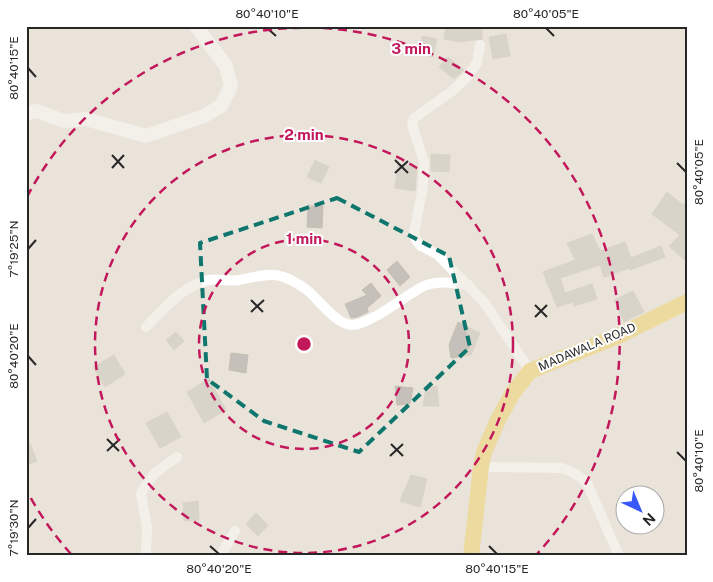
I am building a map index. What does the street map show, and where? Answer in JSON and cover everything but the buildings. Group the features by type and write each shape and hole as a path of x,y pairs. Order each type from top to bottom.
{"main road":[{"name":"MADAWALA ROAD","path":"474,554 481,467 484,452 512,394 530,371 618,336 687,302"}],"street":[{"path":"26,113 37,111 64,121 86,119 146,136 204,116 221,106 231,86 226,66 196,26"},
{"path":"480,45 477,63 467,77 451,92 414,118 412,125 424,162 423,187 414,232 416,240 421,246 437,254 484,302 530,371"},
{"path":"146,327 182,293 199,282 211,279 230,281 264,274 276,274 307,290 340,321 351,325 381,313 425,286 446,282 469,285"},
{"path":"146,556 147,528 140,494 156,473 178,457"},
{"path":"481,467 561,468 579,475 587,483 619,556"},
{"path":"218,556 222,553 235,531"}],"highlighted area":[{"path":"337,198 449,256 470,347 359,452 264,421 207,379 200,243"}]}
